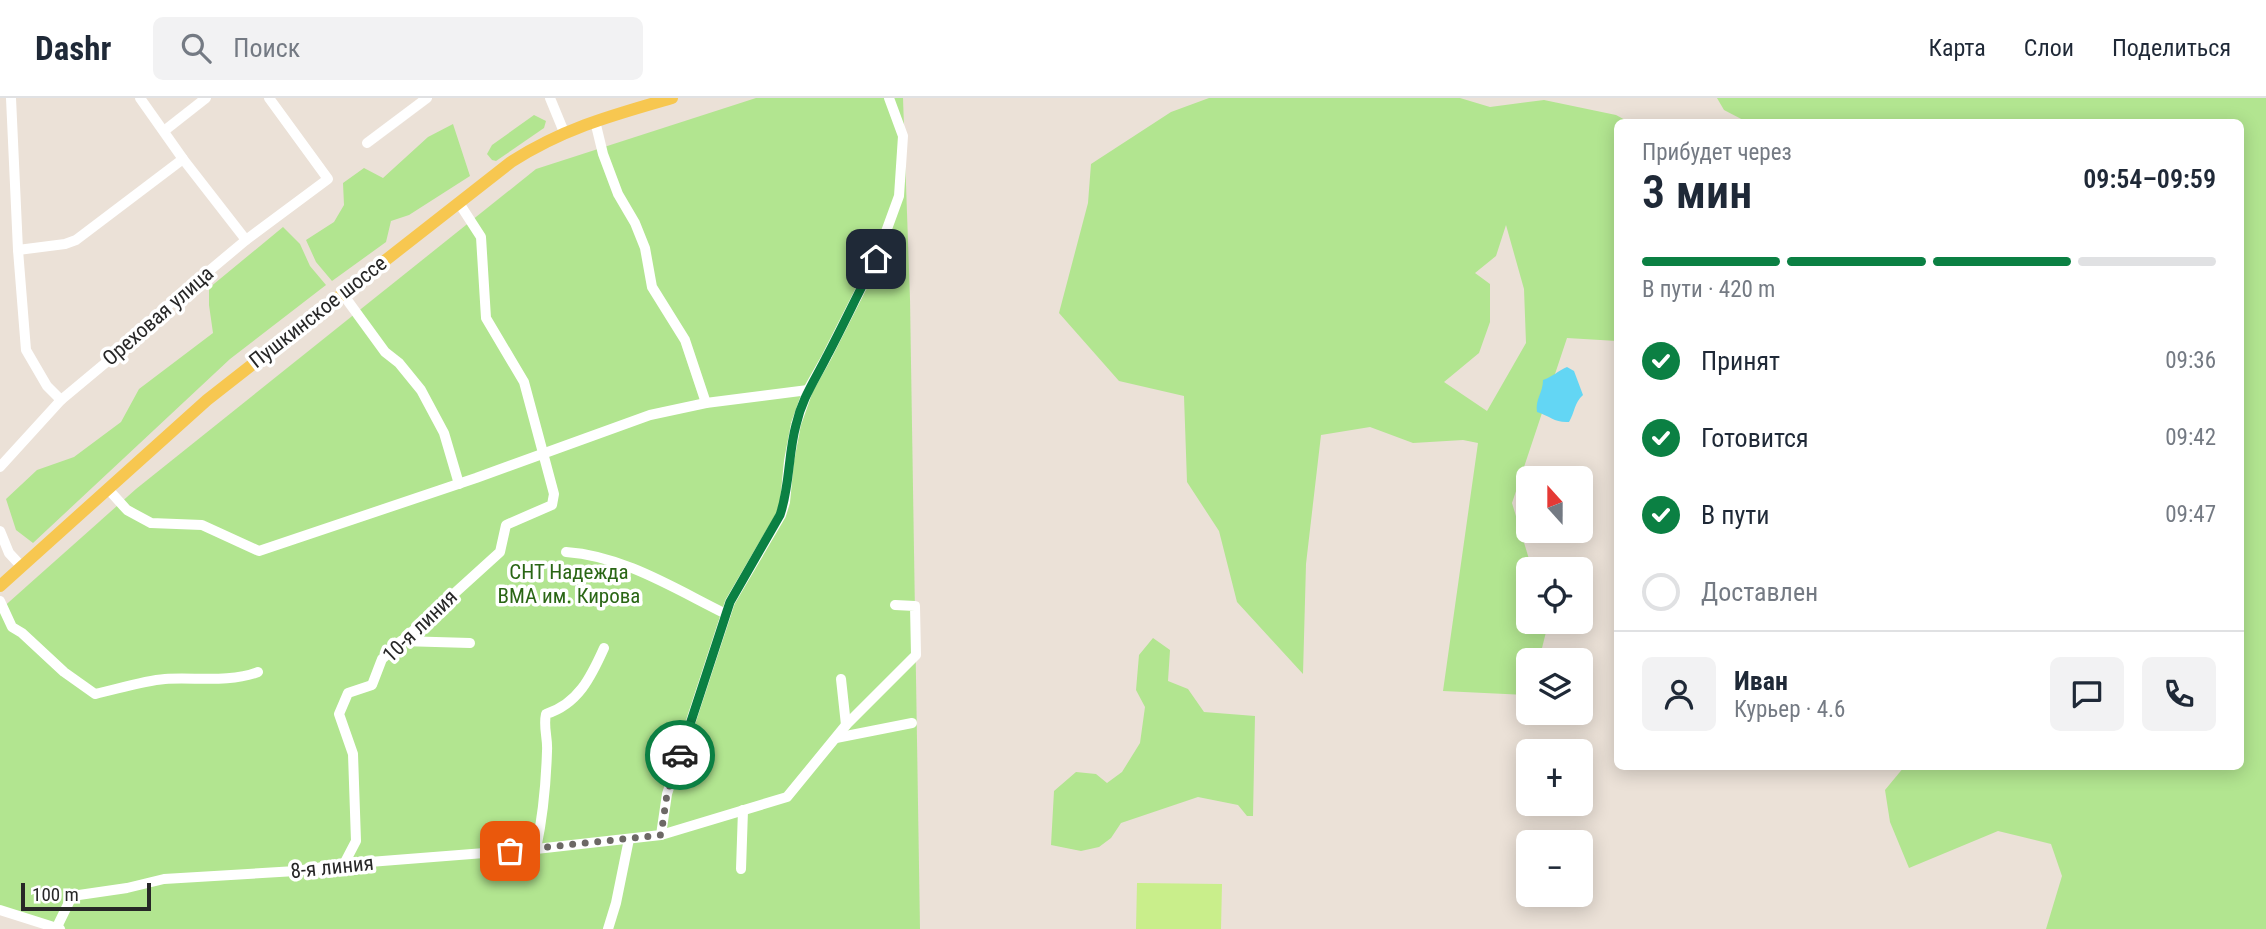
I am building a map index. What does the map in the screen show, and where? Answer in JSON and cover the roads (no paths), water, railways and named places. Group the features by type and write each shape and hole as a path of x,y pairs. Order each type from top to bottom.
{"main road":[{"name":"Пушкинское шоссе","path":"0,586 206,400 520,156 565,132 673,98"}],"street":[{"path":"11,98 26,350 47,387 61,401"},
{"path":"141,98 183,159 246,240"},
{"path":"164,131 206,98"},
{"name":"Ореховая улица","path":"0,467 61,401 121,350 160,312 246,240 328,179 269,98"},
{"path":"368,143 427,98"},
{"path":"550,98 565,132"},
{"path":"661,835 667,794 730,602 785,502 796,424 807,390 827,358 876,259 899,197 903,136 889,98"},
{"path":"595,121 603,154 618,194 635,223 645,248 652,287 685,340 706,403"},
{"path":"18,250 76,240 183,159"},
{"path":"459,203 473,223 482,244 486,317 524,382 545,454"},
{"path":"342,293 385,352 399,363 421,390 444,433 460,484"},
{"path":"108,489 127,510 151,523 202,525 259,551 460,484 650,415 706,403 807,390"},
{"name":"10-я линия","path":"344,864 356,841 353,754 339,713 348,693 372,685 382,659 500,552 506,525 552,505 554,494 545,454"},
{"path":"0,531 9,553 22,567"},
{"path":"566,552 591,554 626,566 726,614"},
{"path":"0,601 12,627 64,672 95,694 161,679 223,678 249,676 258,672"},
{"name":"8-я линия","path":"57,928 72,896 127,888 164,879 296,871 344,864 536,849 661,835 787,797 846,725 916,655 915,606 895,605"},
{"path":"401,641 470,643"},
{"path":"536,849 543,814 548,746 544,725 546,714 571,702 592,676 604,648"},
{"path":"841,679 846,725"},
{"path":"835,738 912,723"},
{"path":"741,869 743,810"},
{"path":"608,929 629,839"},
{"path":"0,910 57,928"}],"water":[{"path":"1567,367 1574,371 1583,395 1569,422 1564,422 1537,412 1537,407 1543,380"}],"park label":[{"name":"СНТ Надежда ВМА им. Кирова","path":"569,584"}]}
